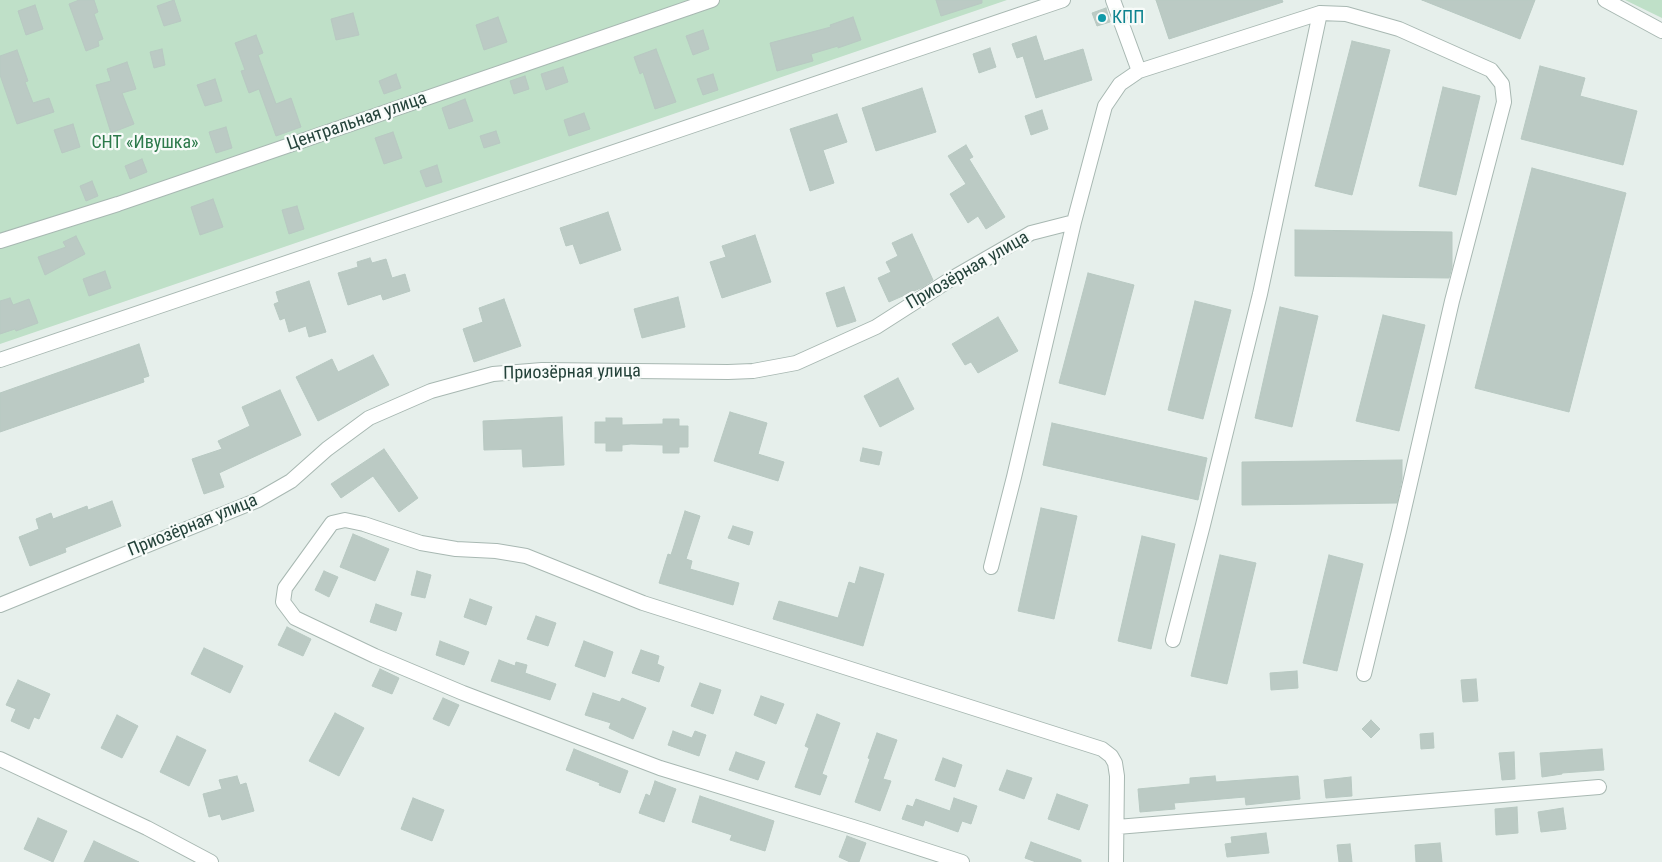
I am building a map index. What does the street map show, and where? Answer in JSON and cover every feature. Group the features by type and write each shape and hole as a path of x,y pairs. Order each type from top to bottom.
{"street":[{"name":"Центральная улица","path":"0,240 118,204 712,0"},
{"path":"1113,0 1139,71"},
{"path":"1605,0 1662,32"},
{"path":"0,360 1058,1"},
{"path":"1172,640 1203,525 1260,294 1320,13"},
{"path":"991,567 1074,222 1105,106 1120,84 1139,71 1320,13 1346,14 1399,29 1491,70 1502,84 1504,102 1452,301 1400,531 1364,674"},
{"name":"Приозёрная улица","path":"0,605 258,500 291,481 327,449 369,418 431,391 493,374 542,370 728,372 753,371 796,363 876,327 951,279 1032,233 1074,222"},
{"path":"962,862 660,768 463,693 375,656 295,618 283,602 285,588 332,523 345,520 421,542 456,549 496,551 526,556 643,602 1102,749 1111,756 1115,764 1117,776 1116,862"},
{"path":"0,759 147,828 211,862"},
{"path":"1117,827 1599,788"}],"green space":[{"name":"СНТ «Ивушка»","path":"0,0 1007,0 0,344"},
{"path":"1625,0 1662,0 1662,18"}],"building":[{"path":"79,0 94,0 98,12 94,14 103,39 98,41 99,46 86,51 69,4"},
{"path":"174,0 181,21 164,26 157,6"},
{"path":"936,0 982,0 982,3 941,16"},
{"path":"1156,0 1282,0 1283,2 1169,39"},
{"path":"1422,0 1535,0 1520,39"},
{"path":"35,5 43,29 26,35 18,11"},
{"name":"КПП","path":"1106,8 1110,22 1097,26 1092,13"},
{"path":"353,13 359,35 336,40 331,19"},
{"path":"498,17 507,42 484,50 476,25"},
{"path":"853,17 861,40 838,48 838,46 811,54 813,61 777,71 770,43 831,27 830,25"},
{"path":"703,30 709,49 693,55 686,36"},
{"path":"256,35 263,53 258,55 276,104 291,98 301,127 276,136 259,89 249,93 241,71 245,70 235,43"},
{"path":"1036,36 1044,61 1083,49 1092,80 1036,98 1023,56 1017,58 1012,44"},
{"path":"1352,41 1390,50 1352,195 1315,186"},
{"path":"990,48 996,67 979,73 973,54"},
{"path":"162,49 165,65 154,68 150,52"},
{"path":"656,49 676,102 655,109 643,72 640,74 634,57"},
{"path":"17,50 28,81 25,82 33,103 49,98 54,112 17,124 0,75 0,56"},
{"path":"127,62 136,89 122,93 134,124 111,133 96,85 111,81 107,69"},
{"path":"1540,66 1585,78 1580,96 1637,111 1623,165 1521,139"},
{"path":"563,67 568,82 546,90 541,74"},
{"path":"396,74 401,88 384,94 379,81"},
{"path":"713,74 718,90 703,95 697,79"},
{"path":"525,76 529,89 514,94 510,81"},
{"path":"215,79 222,101 205,106 197,85"},
{"path":"1443,87 1480,96 1456,195 1419,186"},
{"path":"922,88 936,132 876,151 862,108"},
{"path":"465,99 473,121 449,129 442,108"},
{"path":"1042,110 1048,129 1031,135 1025,116"},
{"path":"584,113 590,129 569,136 564,120"},
{"path":"837,114 847,142 823,150 834,183 810,191 790,129"},
{"path":"73,124 80,147 62,153 54,130"},
{"path":"226,127 232,148 216,153 209,132"},
{"path":"496,131 500,143 484,148 480,136"},
{"path":"393,132 402,158 384,164 375,138"},
{"path":"966,145 973,157 969,159 1005,217 986,229 978,216 968,223 950,194 966,184 948,156"},
{"path":"142,159 147,172 130,179 125,166"},
{"path":"437,165 442,182 426,187 420,171"},
{"path":"1532,168 1626,193 1569,412 1475,388"},
{"path":"92,181 98,196 86,201 80,186"},
{"path":"213,199 223,227 200,235 191,207"},
{"path":"297,206 304,229 289,234 282,210"},
{"path":"608,212 621,250 580,264 573,244 566,246 560,228"},
{"path":"1295,230 1452,232 1452,267 1449,278 1295,276"},
{"path":"912,234 933,280 923,287 889,302 878,278 891,272 886,262 898,256 892,243"},
{"path":"755,235 771,282 722,298 710,262 726,257 722,246"},
{"path":"76,236 85,254 45,275 38,257 66,247 63,242"},
{"path":"370,258 372,263 386,259 392,278 405,274 410,291 383,300 381,294 348,305 338,273 358,267 357,262"},
{"path":"105,271 111,288 89,296 83,279"},
{"path":"1088,273 1134,285 1105,395 1059,383"},
{"path":"309,281 326,332 309,337 306,326 289,332 285,318 280,320 274,304 279,302 276,292"},
{"path":"844,287 856,321 837,327 826,293"},
{"path":"678,297 685,327 642,338 634,309"},
{"path":"10,298 13,305 29,299 38,323 16,331 15,329 0,334 0,301"},
{"path":"504,299 521,346 474,362 463,329 483,322 479,308"},
{"path":"1195,301 1231,310 1203,419 1168,410"},
{"path":"1280,307 1318,316 1292,427 1255,418"},
{"path":"1383,315 1425,325 1399,431 1356,421"},
{"path":"998,317 1018,351 978,373 971,362 965,365 952,344"},
{"path":"139,344 149,376 143,378 144,382 0,432 0,393"},
{"path":"373,355 389,385 318,421 296,377 332,359 338,372"},
{"path":"898,378 914,409 880,427 864,396"},
{"path":"280,390 301,435 219,473 224,487 204,494 192,459 222,449 218,441 250,426 242,407"},
{"path":"730,412 767,423 758,454 784,462 778,481 714,461"},
{"path":"562,417 564,465 523,467 522,449 484,450 483,421"},
{"path":"606,418 622,418 622,425 663,424 663,419 679,419 679,426 688,426 688,447 679,447 679,453 663,453 663,445 631,444 622,445 622,451 606,451 606,443 595,443 595,422 606,422"},
{"path":"1052,423 1207,458 1198,500 1043,465"},
{"path":"863,448 882,452 879,465 860,461"},
{"path":"384,449 418,498 399,512 373,476 341,498 331,484"},
{"path":"1402,460 1402,479 1397,503 1242,505 1242,462"},
{"path":"112,501 121,526 65,548 66,552 30,566 19,537 39,529 36,519 51,513 53,519 87,506 88,510"},
{"path":"1041,508 1077,516 1054,619 1018,611"},
{"path":"685,511 700,516 686,559 692,561 690,569 739,583 733,605 659,583 668,554 671,555"},
{"path":"733,526 753,532 749,545 728,538"},
{"path":"353,534 389,549 375,581 340,567"},
{"path":"1142,536 1175,544 1151,649 1118,641"},
{"path":"1220,555 1256,563 1227,684 1191,676"},
{"path":"1329,555 1363,564 1337,671 1303,663"},
{"path":"860,567 884,574 863,646 773,619 779,601 838,618 849,582 855,584"},
{"path":"324,571 338,577 329,597 315,590"},
{"path":"417,571 431,575 425,598 411,595"},
{"path":"470,599 492,607 486,625 464,617"},
{"path":"376,604 402,613 396,631 370,622"},
{"path":"536,616 556,623 548,646 527,639"},
{"path":"287,627 311,639 303,656 278,645"},
{"path":"440,641 469,652 464,665 436,655"},
{"path":"584,641 613,652 605,677 575,666"},
{"path":"204,648 243,666 230,693 191,674"},
{"path":"641,650 659,656 657,664 664,667 659,682 632,673"},
{"path":"499,660 515,666 516,662 527,665 525,673 556,684 550,700 491,681"},
{"path":"380,669 399,678 392,694 372,686"},
{"path":"1297,671 1298,688 1271,690 1270,673"},
{"path":"1476,679 1478,701 1463,702 1461,680"},
{"path":"18,680 50,694 39,719 34,717 29,729 11,721 16,709 6,705"},
{"path":"700,683 721,690 713,714 691,706"},
{"path":"593,693 620,702 622,698 646,708 633,739 609,728 611,723 585,715"},
{"path":"761,696 784,704 776,724 754,715"},
{"path":"443,698 459,705 449,726 433,719"},
{"path":"335,713 364,728 339,776 309,761"},
{"path":"817,714 840,723 822,774 827,776 820,795 795,787 809,748 805,746"},
{"path":"117,715 138,726 122,758 101,748"},
{"path":"1371,720 1380,729 1371,738 1362,729"},
{"path":"673,731 692,738 695,731 706,735 699,756 668,745"},
{"path":"877,733 897,740 883,779 891,781 880,811 855,802"},
{"path":"1433,733 1434,748 1421,749 1420,734"},
{"path":"177,736 206,750 189,786 160,772"},
{"path":"574,749 628,771 620,793 566,770"},
{"path":"1602,749 1604,770 1562,773 1542,777 1540,753"},
{"path":"736,752 765,762 758,780 729,770"},
{"path":"1514,752 1515,779 1502,780 1499,753"},
{"path":"943,758 962,765 955,787 935,780"},
{"path":"1007,770 1032,778 1024,799 999,790"},
{"path":"237,776 240,785 246,783 254,811 222,820 220,814 209,817 203,794 222,789 219,780"},
{"path":"1215,776 1216,782 1298,776 1300,799 1246,805 1245,797 1174,803 1175,809 1140,812 1138,789 1190,784 1190,778"},
{"path":"1351,777 1352,796 1326,798 1324,780"},
{"path":"655,781 676,789 664,822 639,813 646,794 650,796"},
{"path":"1057,794 1088,805 1079,830 1048,819"},
{"path":"700,796 774,821 765,851 730,840 732,835 692,822"},
{"path":"413,798 444,810 432,841 401,829"},
{"path":"954,798 977,806 971,824 962,821 958,832 925,820 923,826 902,819 907,805 913,807 916,799 950,811"},
{"path":"1517,807 1518,833 1496,835 1495,809"},
{"path":"1563,808 1566,829 1541,832 1538,812"},
{"path":"38,818 67,831 53,862 24,849"},
{"path":"1266,833 1269,853 1227,857 1225,844 1232,843 1231,837"},
{"path":"847,836 866,843 859,862 850,862 839,857"},
{"path":"94,841 139,862 84,862"},
{"path":"1031,842 1081,860 1081,862 1036,862 1025,858"},
{"path":"1440,843 1442,862 1416,862 1415,845"},
{"path":"1350,844 1352,862 1339,862 1337,845"}],"place":[{"name":"КПП","path":"1102,18"}]}
